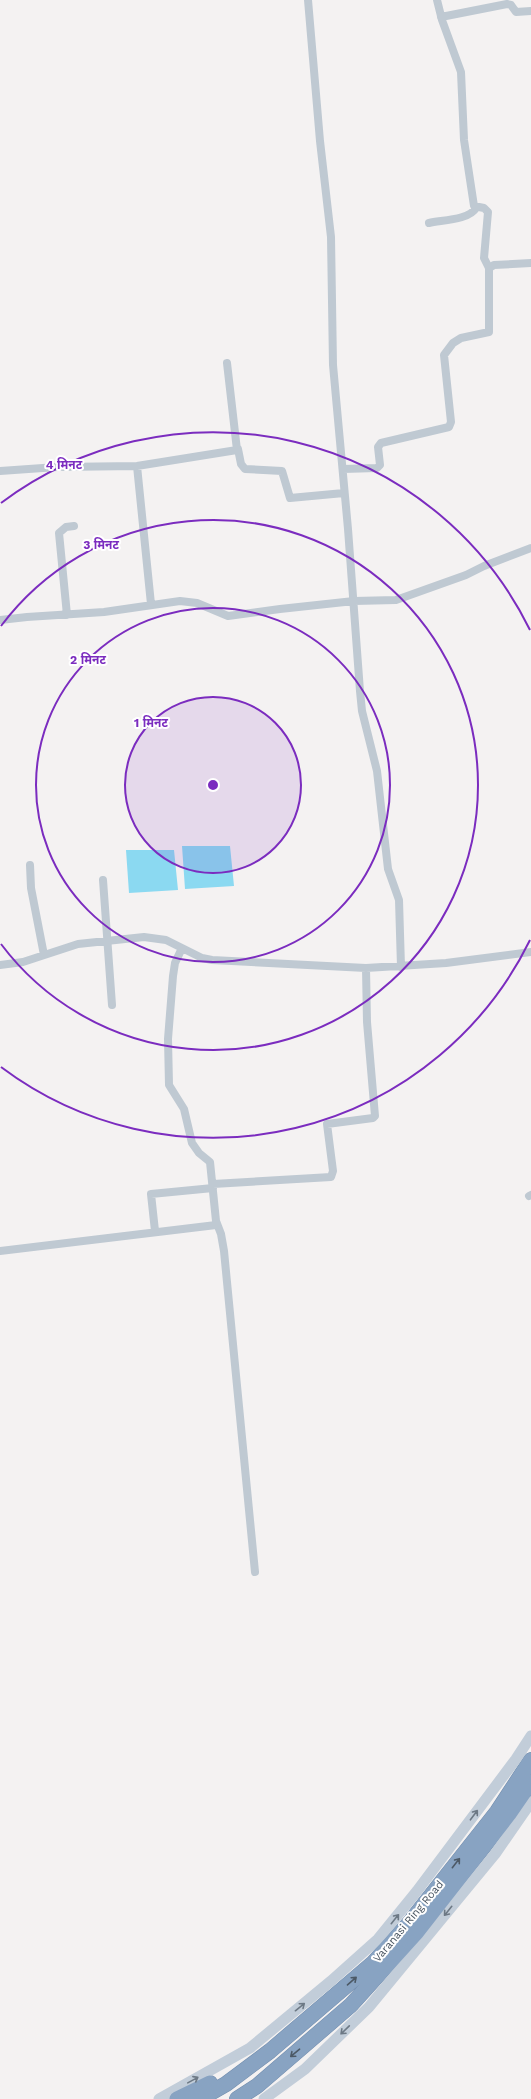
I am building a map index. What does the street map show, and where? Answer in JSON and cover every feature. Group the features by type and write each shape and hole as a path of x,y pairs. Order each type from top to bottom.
{"highway":[{"name":"Varanasi Ring Road","path":"200,2099 226,2084 265,2055 373,1963 410,1922 497,1812 531,1760"},
{"path":"238,2099 257,2086 351,2005 417,1932 509,1814 531,1782"},
{"path":"177,2099 265,2055"}],"street":[{"path":"308,0 320,141 331,237 333,365 343,469 362,711 377,771 388,869 399,900 401,967"},
{"path":"437,0 441,17 461,72 464,140 472,202 476,208"},
{"path":"441,17 507,4 511,5 516,12 531,11"},
{"path":"343,469 377,468 380,465 378,446 381,443 445,429 450,425 444,355 453,343 461,338 489,332 489,268 484,258 488,212 484,208 476,208"},
{"path":"429,223 464,216 472,213 476,208"},
{"path":"489,268 494,265 531,263"},
{"path":"227,362 238,449 241,464 245,469 282,471 290,498 344,493"},
{"path":"0,471 137,466 238,449"},
{"path":"137,466 151,604"},
{"path":"67,615 59,533 66,527 74,526"},
{"path":"0,620 104,612 151,604 188,601 228,616 255,611 403,598 531,548"},
{"path":"30,865 31,888 44,955"},
{"path":"103,880 112,1005"},
{"path":"0,965 23,962 78,944 108,940 155,938 166,940 202,958 212,960 366,968 401,967 531,952"},
{"path":"182,948 175,963 173,976 168,1039 169,1085 184,1109 192,1143 199,1153 210,1162 216,1225 221,1234 224,1251 255,1572"},
{"path":"155,1232 151,1194 213,1186 328,1178 333,1175 327,1124 373,1118 376,1113 367,1022 366,968"},
{"path":"0,1251 216,1225"},
{"path":"158,2099 250,2048 331,1981 378,1939 417,1891 516,1759 531,1736"},
{"path":"264,2099 304,2069 369,2007 495,1854 531,1802"}],"water":[{"path":"182,846 230,846 234,886 185,889"},
{"path":"126,850 174,850 178,890 129,893"}]}
